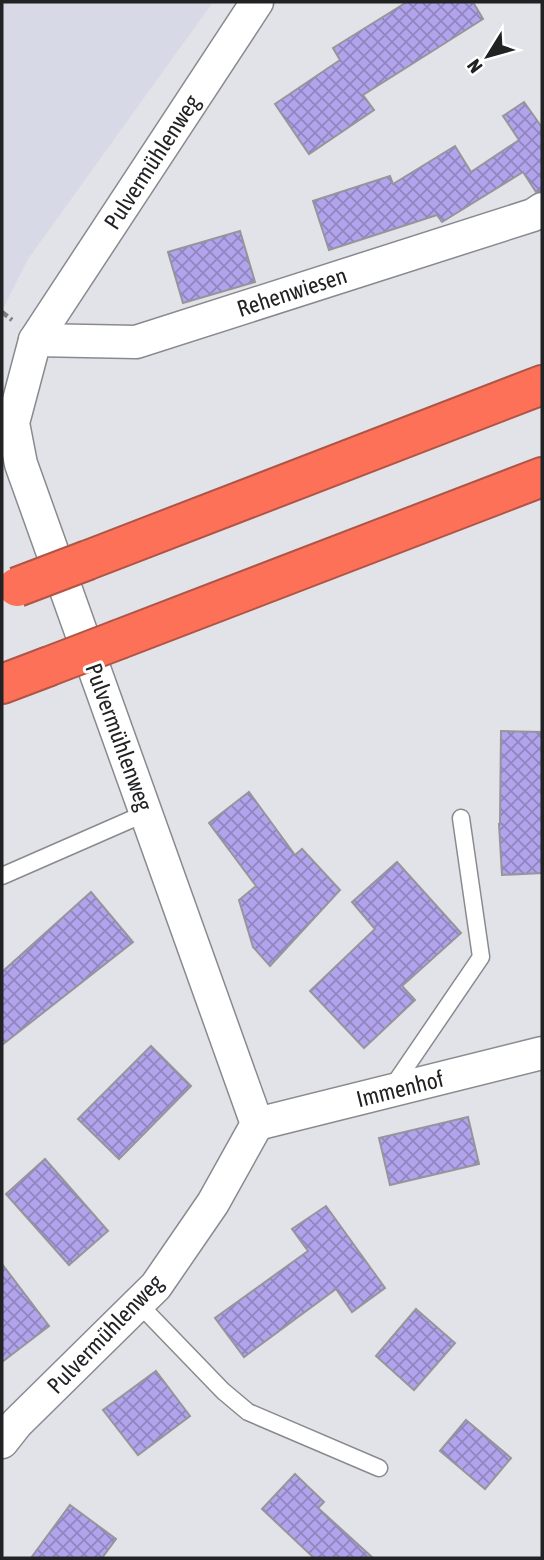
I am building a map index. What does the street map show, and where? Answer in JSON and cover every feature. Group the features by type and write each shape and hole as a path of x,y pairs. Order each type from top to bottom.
{"highway":[{"path":"9,589 542,385"},
{"path":"2,684 542,477"}],"street":[{"name":"Pulvermühlenweg","path":"6,1427 156,1286 213,1203 257,1124 22,464 13,423 35,340 257,2"},
{"name":"Rehenwiesen","path":"35,340 136,342 520,219 542,209"},
{"name":"Immenhof","path":"257,1124 542,1053"}],"lane":[{"path":"2,876 146,813"},
{"path":"390,1091 481,957 461,818"},
{"path":"138,1303 223,1391 248,1412 379,1468"}],"shaded area":[{"path":"2,2 213,2 28,259 2,311"}],"building":[{"path":"407,2 473,2 483,19 363,95 374,110 309,154 275,104 340,60 333,48"},
{"path":"524,102 542,125 542,191 536,192 523,172 442,222 437,215 329,250 313,201 390,176 393,184 455,146 471,172 519,140 503,116"},
{"path":"240,231 255,282 183,303 168,252"},
{"path":"501,731 542,732 542,873 502,875 499,824"},
{"path":"249,792 295,855 302,849 340,890 270,966 253,947 239,900 256,886 209,823"},
{"path":"397,862 461,933 402,986 415,1000 364,1048 310,991 375,929 352,902"},
{"path":"91,892 133,942 2,1045 2,972"},
{"path":"151,1046 191,1086 119,1159 78,1119"},
{"path":"468,1117 479,1164 390,1185 379,1138"},
{"path":"45,1159 108,1231 69,1265 6,1194"},
{"path":"326,1206 385,1288 352,1312 336,1289 244,1357 215,1318 308,1251 292,1229"},
{"path":"2,1264 49,1326 2,1362"},
{"path":"416,1309 455,1343 414,1390 376,1356"},
{"path":"156,1371 190,1416 138,1455 103,1410"},
{"path":"466,1420 511,1458 485,1489 440,1451"},
{"path":"295,1474 324,1502 318,1508 373,1558 314,1558 262,1509"},
{"path":"70,1505 116,1539 102,1558 31,1558"}]}
